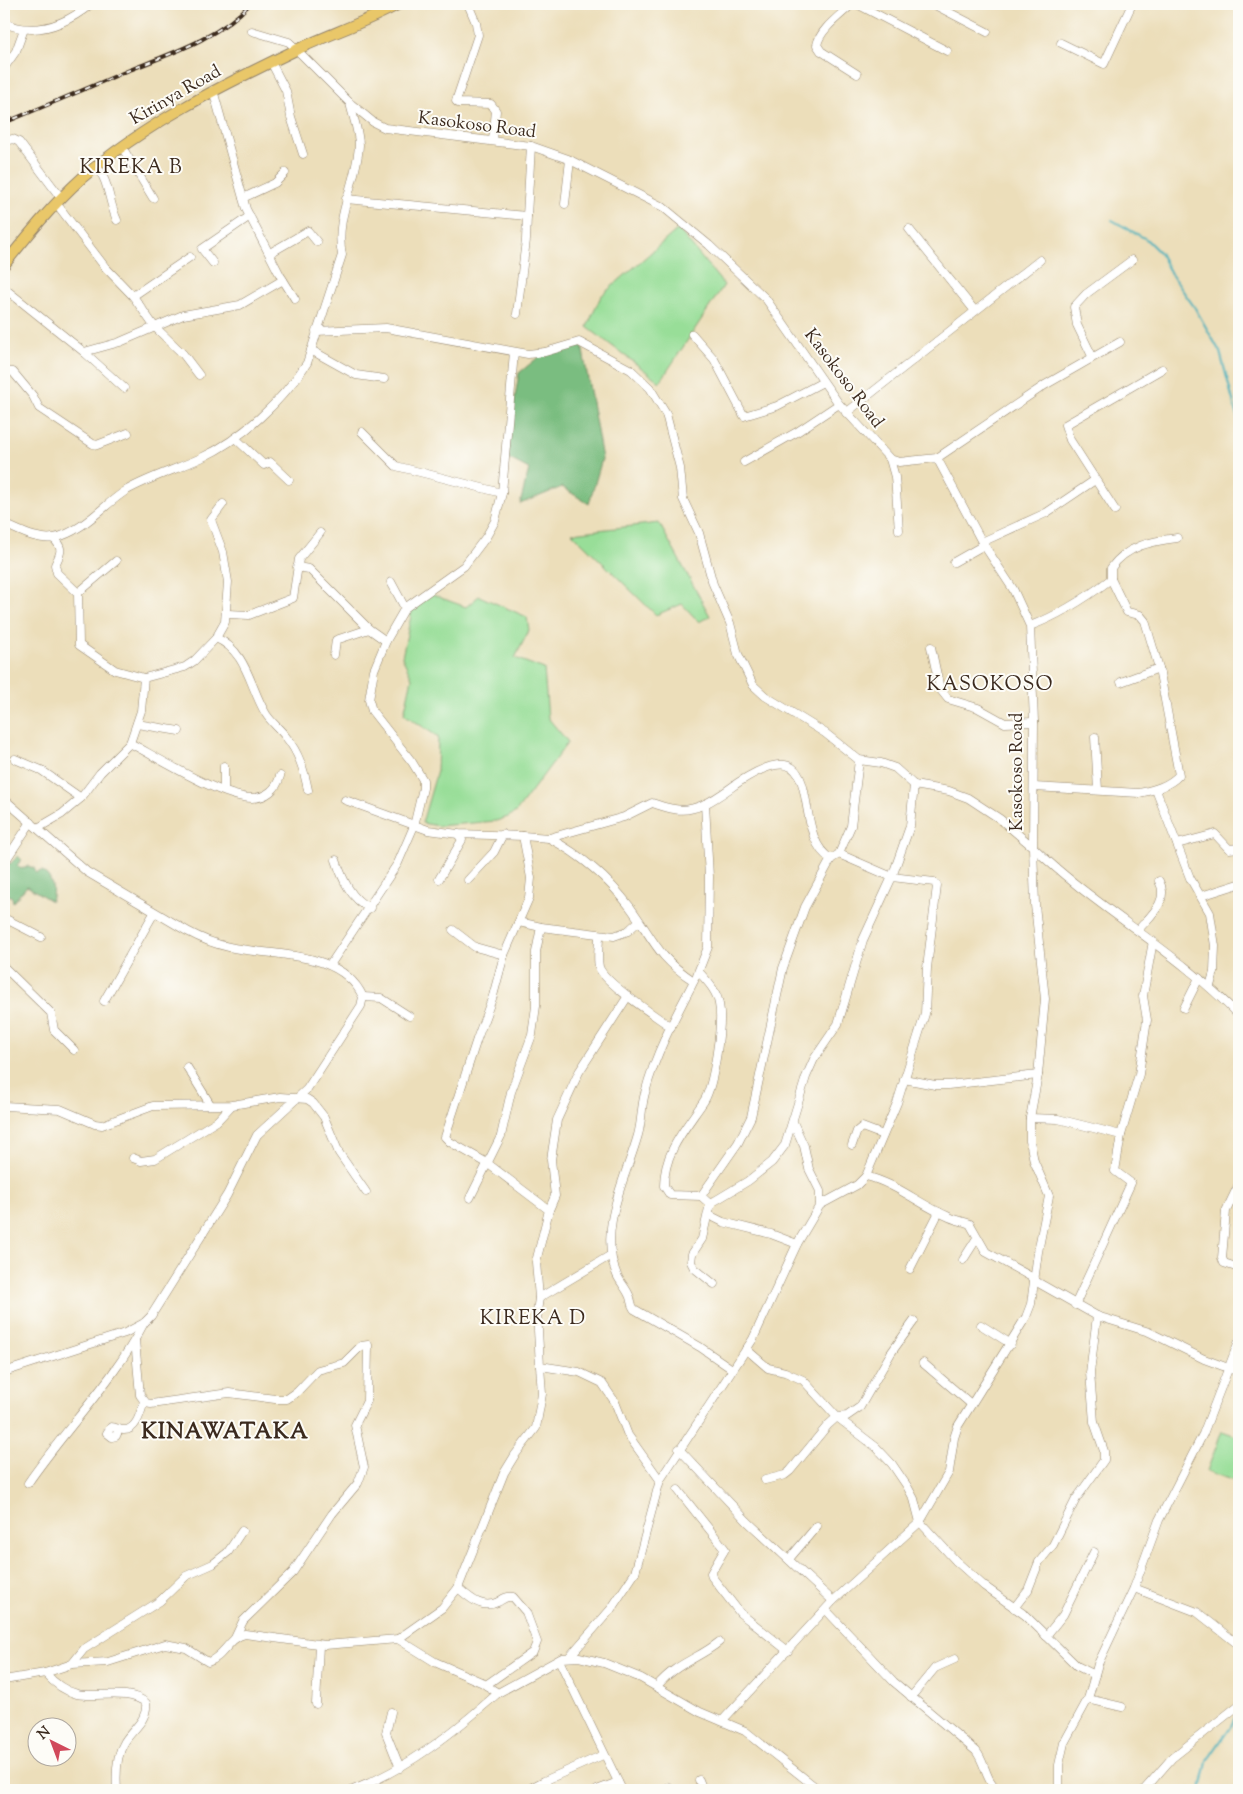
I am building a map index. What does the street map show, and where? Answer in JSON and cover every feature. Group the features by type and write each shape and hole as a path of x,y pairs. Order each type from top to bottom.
{"main road":[{"name":"Kirinya Road","path":"4,265 59,201 97,166 167,117 213,90 297,49 399,4"}],"street":[{"path":"4,23 24,29 48,28 73,17 91,4"},
{"path":"468,4 476,23 478,35 456,101 458,103 491,104 494,106 496,111 493,140"},
{"path":"852,4 833,22 820,38 817,45 821,51 857,74"},
{"path":"857,4 947,51"},
{"path":"932,4 987,32"},
{"path":"1061,43 1104,64 1132,4"},
{"path":"4,68 16,51 24,29"},
{"name":"Kasokoso Road","path":"252,31 285,39 350,104 373,122 385,128 531,146 570,160 663,207 709,245 766,299 839,404 890,460"},
{"path":"271,62 286,91 291,117 303,154"},
{"path":"213,90 243,198 250,216 295,299"},
{"path":"4,524 30,535 53,538 84,522 126,491 201,458 235,438 272,405 296,378 307,363 316,330 331,295 342,255 340,232 346,198 355,169 358,145 350,104"},
{"path":"4,141 13,139 19,142 105,267 133,296 154,326 183,354 199,375"},
{"path":"517,314 526,240 531,146"},
{"path":"122,148 153,198"},
{"path":"565,204 570,160"},
{"path":"97,166 104,178 111,207 117,220"},
{"path":"243,198 275,183 285,173"},
{"path":"346,198 526,216"},
{"path":"213,263 202,249 250,216"},
{"path":"909,228 975,311"},
{"path":"270,253 308,231 317,242"},
{"path":"133,296 190,257"},
{"path":"846,413 1040,260"},
{"path":"1092,356 1077,325 1074,307 1086,294 1132,260"},
{"path":"84,352 120,342 183,315 240,305 283,280"},
{"path":"4,288 84,352 124,388"},
{"path":"316,330 386,328 528,354 545,352 573,342 584,343 631,370 650,388 666,414 680,468 683,499 699,533 713,584 730,623 746,674 753,685 765,696 825,733 859,760 881,762 895,768 914,785 949,791 968,798 1000,819 1033,847 1035,905 1045,999 1038,1075 1030,1118 1031,1152 1048,1196 1035,1280 1026,1318 971,1404 954,1438 952,1462 946,1481 920,1522 833,1601 788,1652 722,1721"},
{"path":"692,334 714,359 744,416 777,406 823,382"},
{"path":"899,530 895,477 890,460 899,462 937,458 1045,384 1120,342"},
{"path":"311,350 356,375 384,379"},
{"path":"330,965 370,908 398,863 414,826 423,788 423,780 412,762 372,712 369,700 374,670 386,641 405,608 464,566 486,537 495,520 502,493 514,352"},
{"path":"1114,510 1070,440 1065,425 1162,369"},
{"path":"4,372 13,372 43,412 93,444 97,445 128,432"},
{"path":"744,462 797,432 839,404"},
{"path":"362,432 396,466 502,493"},
{"path":"235,438 264,465 270,462 289,480"},
{"name":"Kasokoso Road","path":"937,458 983,543 1013,590 1030,626 1034,722 1033,847 1071,883 1153,941 1210,986 1239,1016"},
{"path":"954,562 983,543 1046,513 1095,480"},
{"path":"53,538 62,549 62,553 54,565 57,573 78,593 79,645 115,670 144,678 185,667 204,652 216,638 228,614 226,567 211,520 223,504"},
{"path":"228,614 249,615 291,600 294,596 297,567 302,554 320,534"},
{"path":"1034,787 1133,793 1156,790 1174,780 1180,772 1160,668 1144,618 1128,612 1111,579 1111,568 1126,553 1153,541 1177,538"},
{"path":"78,593 116,561"},
{"path":"297,567 309,569 369,629 386,641"},
{"path":"1030,626 1078,603 1111,579"},
{"path":"391,582 405,608"},
{"path":"334,655 336,640 369,629"},
{"path":"216,638 228,646 248,669 267,716 286,737 301,760 308,790"},
{"path":"932,648 940,689 948,699 978,708 1005,723 1034,722"},
{"path":"1121,682 1160,668"},
{"path":"38,828 62,814 81,798 100,774 130,743 138,724 144,678"},
{"path":"138,724 179,731"},
{"path":"1095,737 1098,790"},
{"path":"130,743 203,782 248,797 257,797 274,789 280,776"},
{"path":"15,759 42,770 81,798"},
{"path":"701,1196 738,1143 751,1117 777,991 792,940 806,906 831,860 839,854 853,818 856,772 859,760"},
{"path":"345,800 414,826 458,834 503,834 549,838 624,817 652,803 675,810 688,809 705,804 770,766 789,764 798,773 816,841 826,857 831,860"},
{"path":"224,766 224,789"},
{"path":"714,1284 694,1268 691,1262 692,1254 701,1243 711,1205 748,1182 772,1162 785,1144 811,1065 838,1024 863,940 892,877 910,826 914,785"},
{"path":"1156,790 1190,878 1210,913 1214,931 1214,972 1210,986"},
{"path":"4,799 87,872 154,913 202,939 218,944 308,959 330,965 349,977 363,997 361,1006 324,1066 300,1097 258,1136 222,1204 157,1308 144,1323 123,1360 56,1443 28,1484"},
{"path":"705,804 709,876 708,947 699,972 650,1074 638,1134 620,1187 610,1238 611,1255 617,1275 629,1294 634,1309 691,1342 732,1369"},
{"path":"4,863 31,822"},
{"path":"439,879 462,840 458,834"},
{"path":"468,880 494,852 503,834"},
{"path":"1177,844 1215,834 1229,849 1239,848"},
{"path":"523,836 531,888 504,955 493,996 445,1137 450,1142 487,1162 549,1210"},
{"path":"549,838 575,853 602,876 639,921 663,958 694,981"},
{"path":"353,1790 400,1768 442,1741 498,1693 570,1656 611,1608 635,1573 660,1480 746,1350 766,1316 797,1244 820,1205 856,1185 866,1176 904,1079 925,1014 927,968 937,886 934,882 892,877 839,854"},
{"path":"336,860 341,874 355,897 370,908"},
{"path":"1138,930 1161,901 1164,891 1159,881"},
{"path":"1201,896 1239,884"},
{"path":"104,1001 154,913"},
{"path":"4,918 41,937"},
{"path":"518,922 599,936 622,934 639,921"},
{"path":"470,1198 504,1128 511,1092 532,1036 536,1006 536,952 540,927"},
{"path":"453,930 475,947 504,955"},
{"path":"599,936 600,969 628,996 671,1027"},
{"path":"1075,1305 1130,1183 1115,1170 1121,1135 1139,1074 1147,1020 1144,996 1153,941"},
{"path":"4,967 50,1013 54,1030 74,1050"},
{"path":"699,972 714,990 720,1004 712,1082 704,1100 674,1144 668,1162 664,1186 670,1195 701,1196 711,1205"},
{"path":"1184,1008 1198,978"},
{"path":"235,1638 245,1634 319,1645 398,1639 437,1612 458,1588 504,1473 538,1422 542,1394 536,1312 539,1298 536,1272 537,1252 555,1196 551,1160 557,1120 579,1072 628,996"},
{"path":"363,997 381,998 409,1016"},
{"path":"187,1066 210,1104"},
{"path":"904,1079 935,1085 948,1085 1038,1075"},
{"path":"4,1106 60,1109 95,1124 102,1125 153,1106 232,1105 270,1098 300,1097 313,1103 324,1117 339,1153 366,1192"},
{"path":"133,1158 141,1161 155,1159 217,1121 232,1105"},
{"path":"1030,1118 1058,1119 1121,1135"},
{"path":"793,1122 804,1146 809,1169 820,1191 820,1205"},
{"path":"852,1145 857,1130 862,1128 883,1135"},
{"path":"866,1176 896,1186 939,1212 970,1224 977,1238 990,1255 1075,1305 1097,1316 1148,1332 1204,1359 1239,1372"},
{"path":"1239,1184 1226,1211 1222,1258 1224,1263 1239,1268"},
{"path":"910,1269 939,1212"},
{"path":"709,1215 723,1222 771,1234 797,1244"},
{"path":"964,1260 977,1238"},
{"path":"539,1298 611,1255"},
{"path":"1014,1608 1028,1590 1039,1562 1054,1545 1076,1500 1104,1460 1104,1451 1094,1422 1090,1373 1097,1316"},
{"path":"765,1480 785,1475 820,1433 837,1417 847,1416 860,1407 891,1353 914,1321"},
{"path":"4,1372 124,1333 144,1323"},
{"path":"981,1325 1011,1344"},
{"path":"4,1680 45,1673 72,1664 108,1662 165,1644 186,1648 208,1662 216,1658 235,1638 243,1621 293,1572 324,1524 358,1483 364,1467 364,1459 355,1424 367,1401 368,1345 361,1346 344,1362 318,1370 297,1392 286,1399 275,1400 229,1392 151,1404 144,1401 140,1394 135,1340"},
{"path":"1059,1790 1059,1765 1064,1743 1088,1699 1095,1675 1134,1588 1159,1520 1203,1434 1239,1341"},
{"path":"746,1350 768,1368 785,1372 803,1380 837,1417 876,1447 892,1464 914,1499 920,1522 956,1561 984,1586 1014,1608 1077,1666 1095,1675"},
{"path":"923,1363 971,1404"},
{"path":"540,1366 579,1372 602,1383 615,1402 628,1435 660,1480"},
{"path":"119,1429 125,1431 133,1426 139,1417 144,1401"},
{"path":"679,1449 747,1521 833,1601"},
{"path":"678,1490 725,1549 711,1573 712,1577 740,1614 788,1652"},
{"path":"789,1559 817,1526"},
{"path":"72,1664 80,1652 160,1602 186,1576 212,1564 228,1552 242,1531"},
{"path":"1046,1636 1063,1615 1094,1552"},
{"path":"458,1588 473,1600 484,1605 495,1603 506,1596 513,1597 526,1612 537,1642 533,1652 486,1685"},
{"path":"1134,1588 1197,1612 1239,1645"},
{"path":"826,1610 911,1697 981,1757 989,1782 998,1790"},
{"path":"398,1639 435,1662 486,1685 498,1693"},
{"path":"657,1686 675,1667 706,1652 719,1642"},
{"path":"316,1704 319,1645"},
{"path":"570,1656 604,1663 657,1686 700,1712 745,1731 819,1790"},
{"path":"911,1697 935,1668 955,1659"},
{"path":"559,1660 603,1755 622,1790"},
{"path":"45,1673 60,1687 78,1694 132,1696 146,1703 146,1709 140,1724 121,1749 117,1790"},
{"path":"1088,1699 1122,1707"},
{"path":"1144,1790 1172,1758 1239,1706"},
{"path":"391,1712 386,1733 400,1768"},
{"path":"527,1790 544,1780 603,1755"},
{"path":"699,1780 703,1790"},
{"path":"597,1790 618,1782"}],"green space":[{"path":"678,229 724,285 660,382 587,327 601,296"},
{"path":"582,345 602,459 589,504 562,487 520,504 529,469 508,458 509,434 519,373 541,355"},
{"path":"659,523 710,616 699,622 682,604 656,615 572,533"},
{"path":"430,594 466,607 479,596 527,617 529,630 515,658 544,669 548,718 568,742 516,812 496,821 438,826 422,823 437,771 438,737 404,714 412,678 402,657 411,616 408,611"},
{"path":"18,856 22,860 17,865 21,869 28,866 34,868 36,873 42,871 46,874 52,889 51,901 27,886 13,902 12,897 4,893 4,858 10,864"},
{"path":"1222,1431 1239,1437 1239,1483 1207,1471"}],"waterway":[{"path":"1112,220 1146,239 1160,253 1171,274 1195,308 1220,352 1239,423"},
{"path":"1201,1790 1207,1761 1231,1726 1239,1710"}],"railway":[{"path":"4,123 193,44 224,26 250,4"}],"district":[{"name":"KIREKA B","path":"131,168"},
{"name":"KASOKOSO","path":"990,685"},
{"name":"KIREKA D","path":"533,1319"},
{"name":"KINAWATAKA","path":"225,1433"}]}
